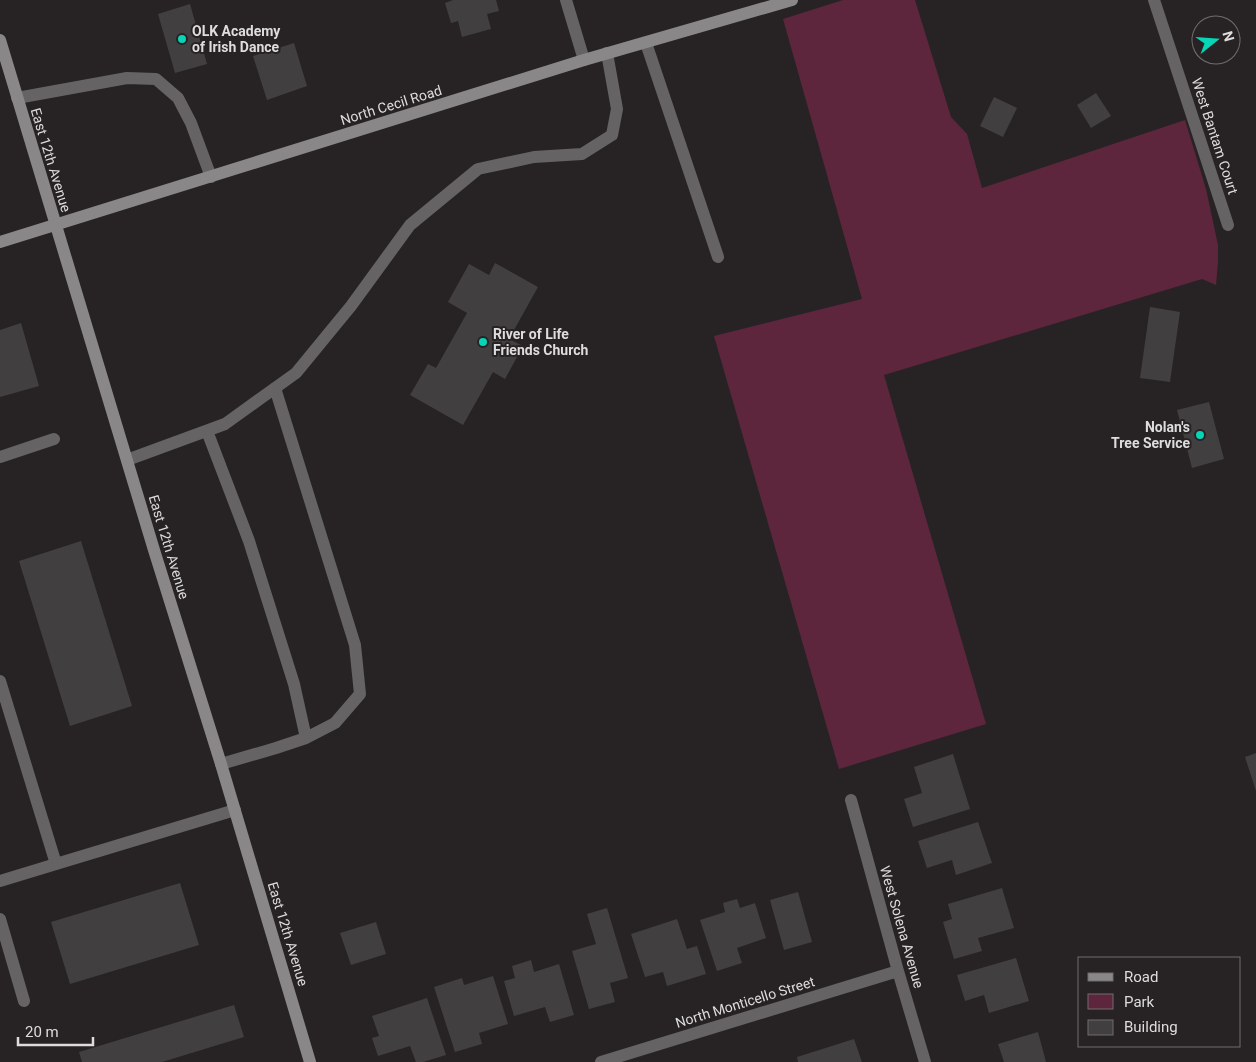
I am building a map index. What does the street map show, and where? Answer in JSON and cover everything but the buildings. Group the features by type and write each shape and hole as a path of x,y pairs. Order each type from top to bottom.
{"street":[{"path":"566,0 584,60"},
{"name":"North Cecil Road","path":"0,242 584,60 792,0"},
{"name":"West Bantam Court","path":"1154,0 1228,225"},
{"name":"East 12th Avenue","path":"0,40 310,1062"},
{"path":"646,42 718,257"},
{"path":"127,460 225,424 296,373 351,306 410,225 478,169 534,157 582,154 612,135 617,109 607,54"},
{"path":"17,98 127,78 156,79 178,98 191,123 211,177"},
{"path":"221,764 306,738 336,723 360,694 353,638 276,388"},
{"path":"208,431 250,541 294,684 306,738"},
{"path":"0,457 54,439"},
{"path":"0,681 56,864"},
{"name":"West Solena Avenue","path":"851,800 898,971 926,1062"},
{"path":"0,880 235,810"},
{"path":"0,919 24,1001"},
{"name":"North Monticello Street","path":"601,1062 898,971"}],"green space":[{"path":"843,0 915,0 951,117 967,134 982,188 1185,120 1206,189 1218,245 1218,262 1216,285 1202,279 884,375 986,724 839,769 714,336 862,299 783,19"}],"place":[{"name":"OLK Academy of Irish Dance","path":"182,39"},
{"name":"River of Life Friends Church","path":"483,342"},
{"name":"Nolan's Tree Service","path":"1200,435"}]}
